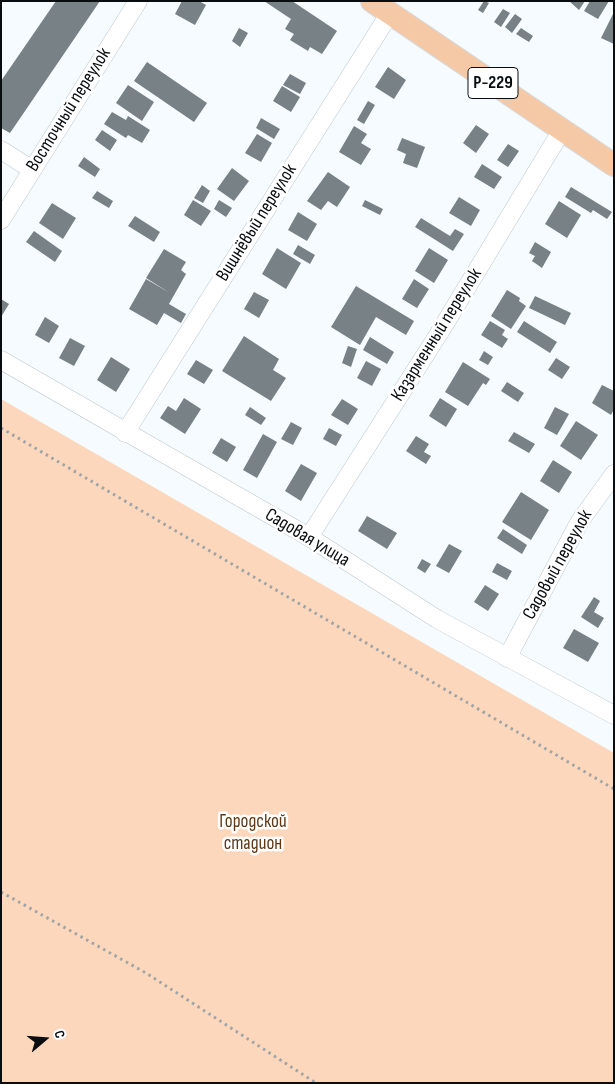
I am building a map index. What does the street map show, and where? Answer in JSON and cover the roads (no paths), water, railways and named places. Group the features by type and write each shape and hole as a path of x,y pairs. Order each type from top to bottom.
{"main road":[{"name":"Р-229","path":"381,7 614,165"}],"street":[{"name":"Восточный переулок","path":"1,220 138,1"},
{"name":"Вишнёвый переулок","path":"125,433 381,7"},
{"name":"Казарменный переулок","path":"308,537 438,335 562,130"},
{"path":"1,150 31,170"},
{"name":"Садовая улица","path":"1,360 308,537 438,620 614,714"},
{"name":"Садовый переулок","path":"507,658 580,521 614,474"}],"park label":[{"name":"Городской стадион","path":"253,833"}]}
